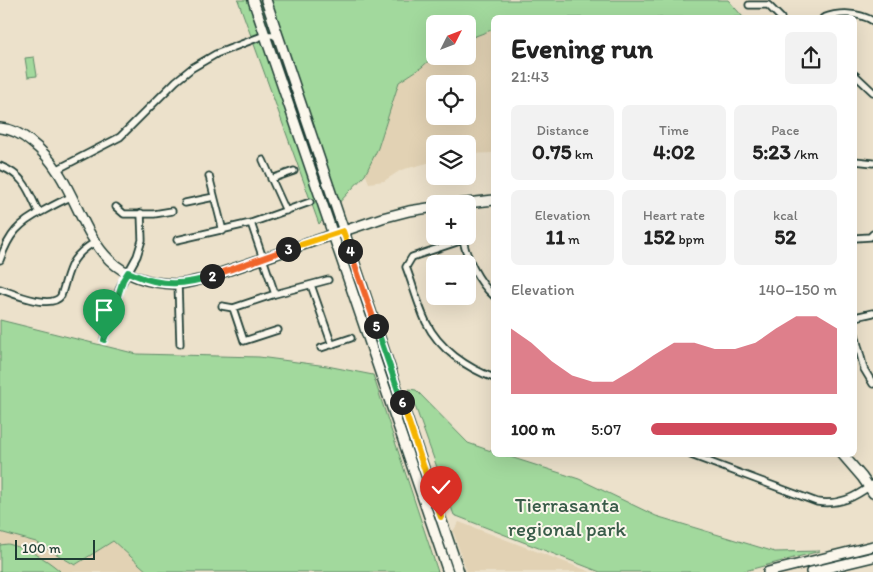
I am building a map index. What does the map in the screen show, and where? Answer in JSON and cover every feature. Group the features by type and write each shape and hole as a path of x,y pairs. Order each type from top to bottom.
{"main road":[{"path":"253,0 448,572"},
{"path":"266,0 459,572"},
{"path":"0,128 26,137 43,151 58,169 95,242 109,259 128,272 152,281 178,284 203,279 343,231 409,211 426,208"},
{"path":"476,202 491,200"},
{"path":"844,457 872,488"},
{"path":"768,572 873,546"},
{"path":"811,572 873,557"}],"street":[{"path":"749,5 768,4 777,15"},
{"path":"846,15 855,14 873,21"},
{"path":"58,169 120,137 176,81 192,68 216,54 265,35 273,35 279,40"},
{"path":"857,77 873,92"},
{"path":"263,160 286,211"},
{"path":"857,162 873,162"},
{"path":"0,166 12,171 26,185 39,212"},
{"path":"271,179 294,171"},
{"path":"209,176 222,231"},
{"path":"0,260 4,247 15,230 28,218 71,197"},
{"path":"185,203 214,197"},
{"path":"177,240 222,231 310,202"},
{"path":"116,207 124,214 154,214 172,211"},
{"path":"104,340 120,287 137,256 142,240 141,213"},
{"path":"251,222 275,294"},
{"path":"857,238 870,237 873,234"},
{"path":"0,289 33,300 55,302 61,296 72,262 78,254 95,242"},
{"path":"444,245 412,257 406,267 426,323 441,343 457,358 477,372 491,377"},
{"path":"465,245 474,269 491,293"},
{"path":"222,306 233,308 275,294 328,280"},
{"path":"178,284 180,344"},
{"path":"312,285 332,345"},
{"path":"233,308 244,341 278,330"},
{"path":"857,317 873,313"},
{"path":"321,348 351,338"},
{"path":"857,342 864,369 873,384"},
{"path":"696,457 817,502 830,504 842,502 872,488"}],"shaded area":[{"path":"491,30 491,153 476,154 476,135 426,135 426,163 401,170 384,181 369,183 365,173 378,148 399,82 426,63 426,65 476,65 476,36"},
{"path":"459,522 591,572 467,572 453,531"},
{"path":"0,532 36,542 75,565 113,541 148,572 0,572"}],"green space":[{"path":"238,0 728,0 741,15 491,15 491,30 476,36 476,15 426,15 426,63 399,82 378,148 365,175 319,224"},
{"path":"34,57 37,76 28,77 25,58"},
{"path":"0,320 137,354 259,357 327,366 373,375 438,572 148,572 113,541 75,565 36,542 0,532"},
{"name":"Tierrasanta regional park","path":"409,389 416,390 468,443 491,451 491,457 510,457 579,479 656,516 775,552 820,551 741,572 600,572 454,515"},
{"path":"8,544 36,554 60,571 0,572 0,545"}],"route":[{"path":"104,340 120,287 128,272 152,281 178,284 203,279 343,231 441,517"}]}
